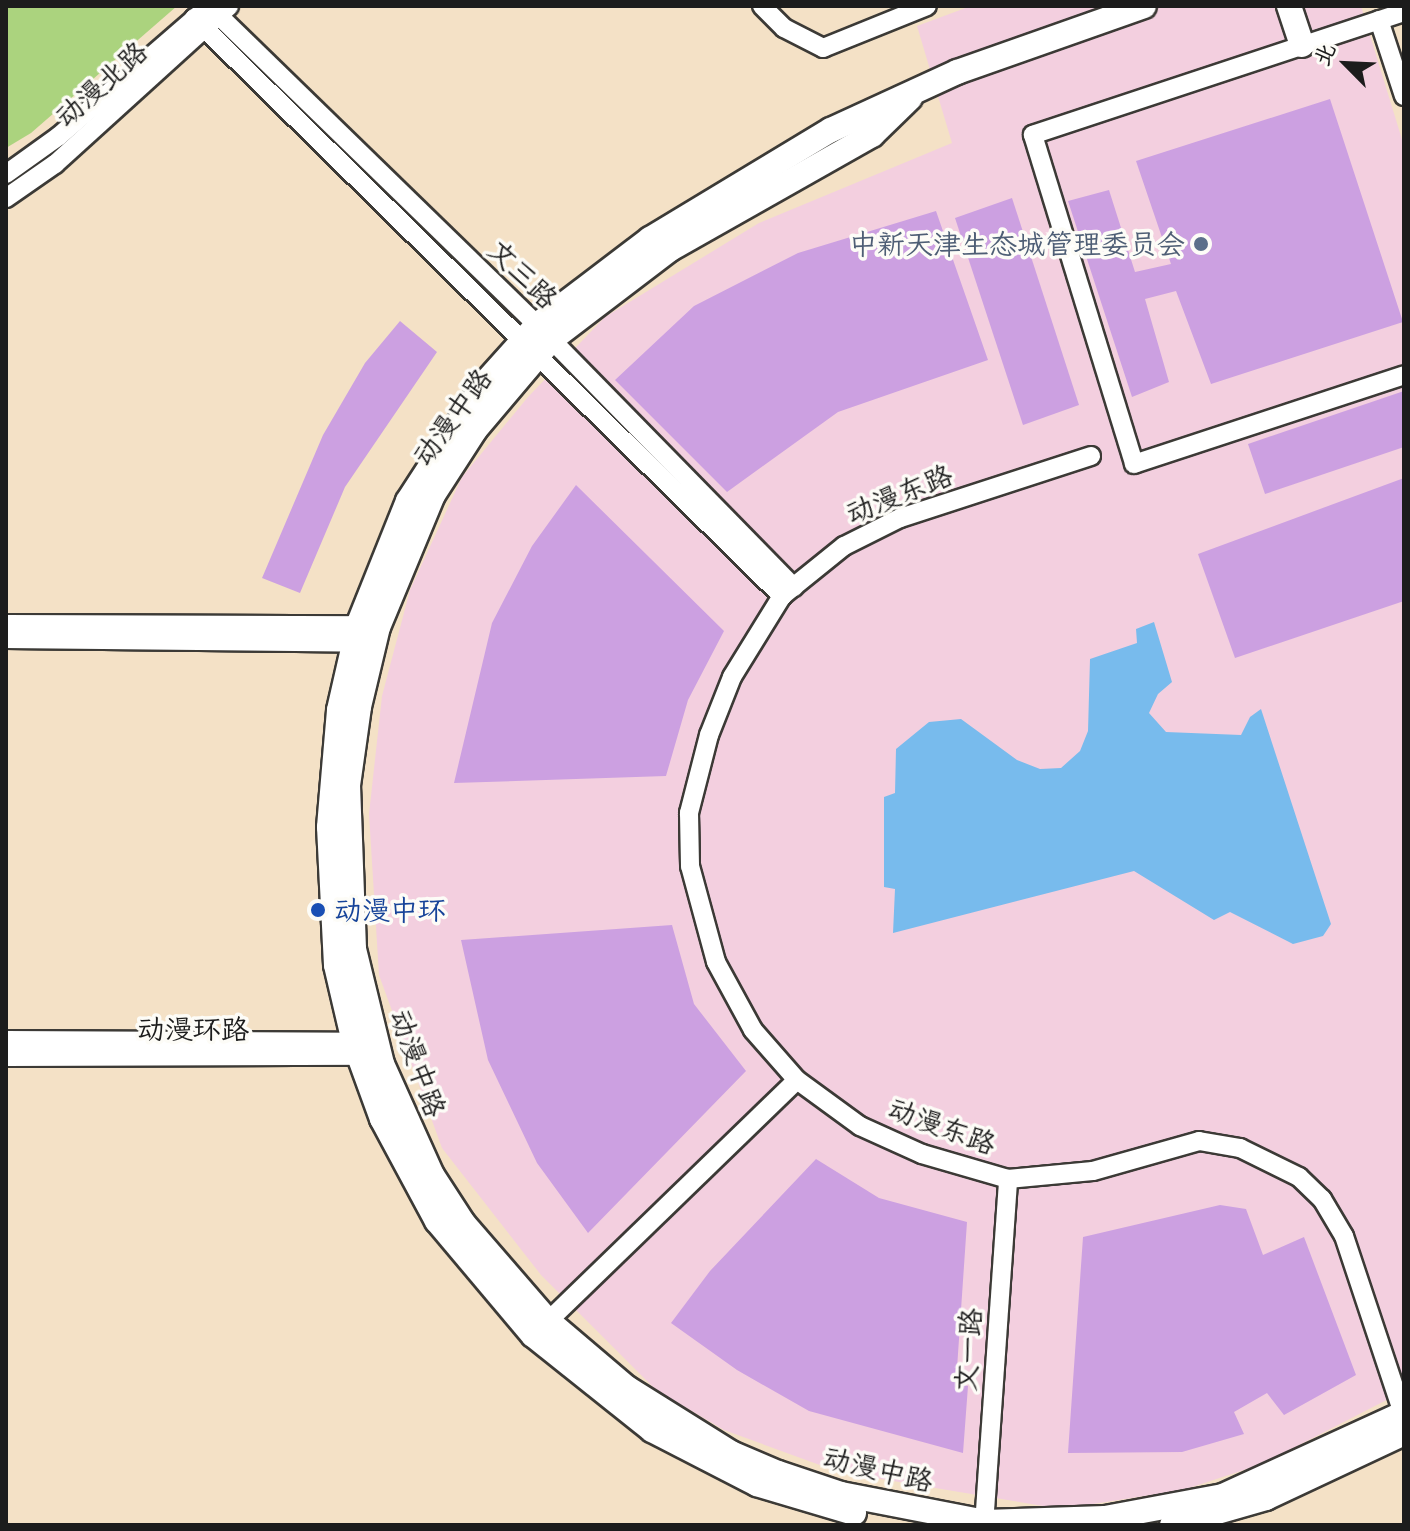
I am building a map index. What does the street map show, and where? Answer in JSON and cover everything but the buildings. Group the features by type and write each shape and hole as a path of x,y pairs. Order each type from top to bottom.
{"street":[{"path":"762,6 784,28 823,48 927,6"},
{"name":"动漫中路","path":"907,1525 789,1497 706,1461 601,1394 437,1221 382,1119 366,1048 336,965 329,827 339,710 408,501 477,395 612,265 758,170 831,130 910,98 957,72 1144,6"},
{"path":"1289,6 1302,45"},
{"path":"1404,12 1033,135 1134,464 1404,375"},
{"name":"动漫北路","path":"6,174 59,136 210,15"},
{"name":"动漫北路","path":"6,198 55,164 210,15"},
{"name":"文三路","path":"210,15 788,592"},
{"path":"1379,20 1404,96"},
{"name":"动漫东路","path":"1091,456 900,518 844,546 788,592 732,677 709,735 689,813 690,866 716,962 753,1030 797,1080 872,1131 922,1154 1008,1179 1093,1171 1199,1141 1240,1148 1271,1159 1322,1199 1344,1236 1404,1419"},
{"path":"6,624 366,634"},
{"path":"6,639 366,634"},
{"name":"动漫环路","path":"6,1040 366,1048"},
{"name":"动漫环路","path":"6,1057 366,1048"},
{"path":"541,1328 797,1080"},
{"name":"文一路","path":"985,1524 1008,1179"},
{"name":"动漫中路","path":"541,1328 627,1388 731,1453 841,1494 985,1524 1105,1518 1223,1496 1404,1419"},
{"path":"1172,1525 1266,1498 1404,1419"}],"shaded area":[{"path":"971,6 1361,6 1404,146 1404,1391 1262,1464 1183,1490 1061,1509 839,1472 724,1430 656,1390 541,1275 442,1148 379,975 369,814 382,696 410,590 462,477 528,397 605,317 759,223 952,143 917,26"}],"green space":[{"path":"6,6 177,6 31,133 6,148"}],"water":[{"path":"1154,622 1172,682 1158,694 1149,713 1166,732 1241,735 1250,717 1261,709 1331,924 1323,936 1293,944 1230,912 1214,920 1134,871 893,933 895,889 884,887 884,797 895,793 896,749 929,722 961,719 1017,760 1040,769 1061,768 1080,751 1088,731 1090,659 1137,643 1136,629"}],"place":[{"name":"中新天津生态城管理委员会","path":"1201,244"},
{"name":"动漫中环","path":"318,910"}]}
